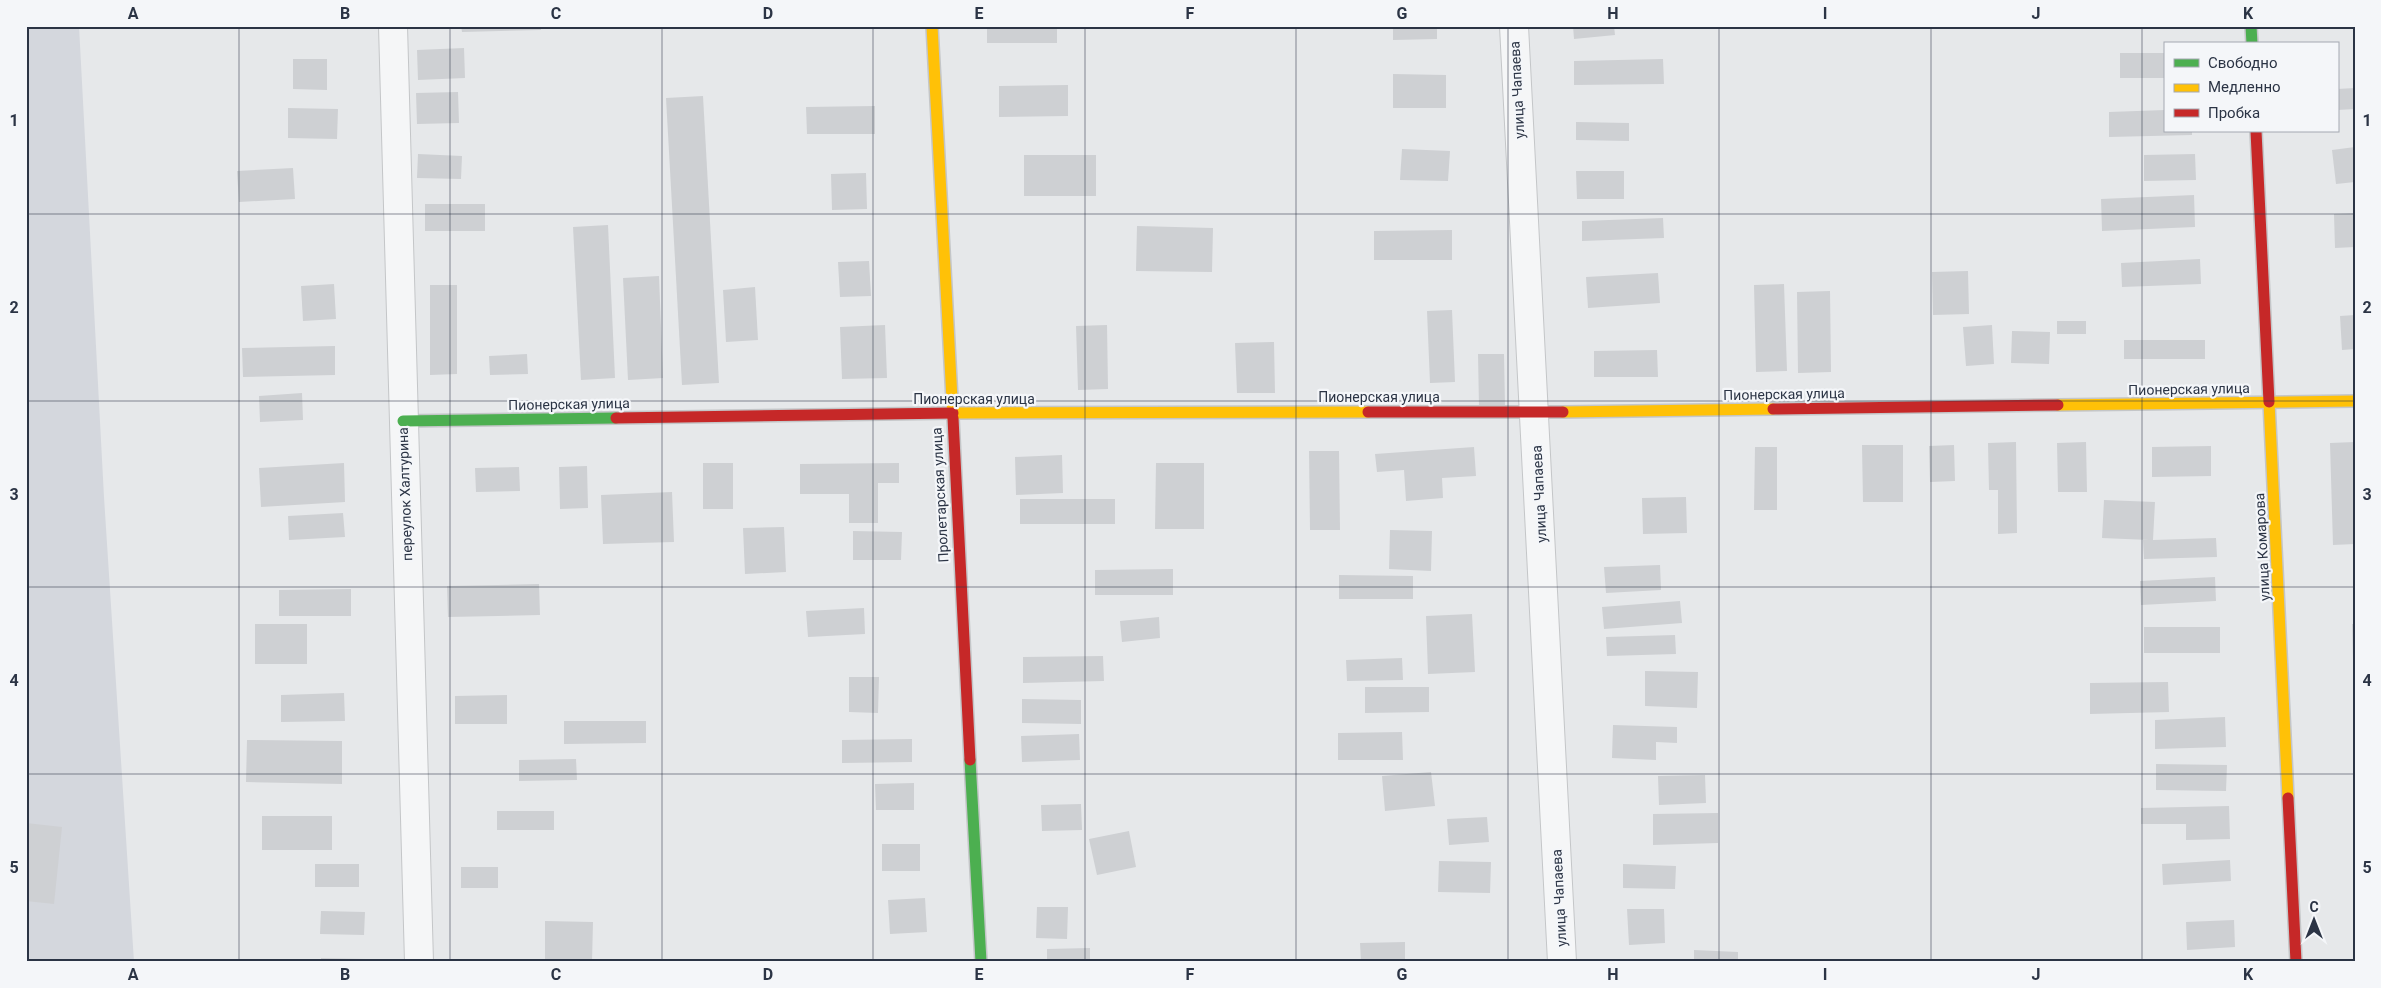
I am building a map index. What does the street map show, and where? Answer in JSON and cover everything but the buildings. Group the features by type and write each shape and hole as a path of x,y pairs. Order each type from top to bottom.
{"street":[{"name":"переулок Халтурина","path":"393,26 419,962"},
{"name":"Пролетарская улица","path":"932,26 981,962"},
{"name":"улица Чапаева","path":"1514,26 1562,962"},
{"path":"2251,26 2252,42"},
{"name":"улица Комарова","path":"2256,132 2296,962"},
{"name":"Пионерская улица","path":"403,421 951,414 1535,412 2355,401"}],"shaded area":[{"path":"26,26 79,26 104,497 134,962 26,962"}],"traffic: fast":[{"path":"2251,26 2252,42"},
{"path":"403,421 616,418"},
{"path":"970,760 981,962"}],"traffic: slow":[{"path":"932,26 953,418"},
{"path":"2058,405 2355,401"},
{"path":"2269,402 2288,798"},
{"path":"1563,412 1773,409"},
{"path":"953,413 1368,412"}],"traffic: jam":[{"path":"2256,132 2269,402"},
{"path":"1773,409 2058,405"},
{"path":"1368,412 1563,412"},
{"path":"616,418 953,413"},
{"path":"953,418 970,760"},
{"path":"2288,798 2296,962"}]}
